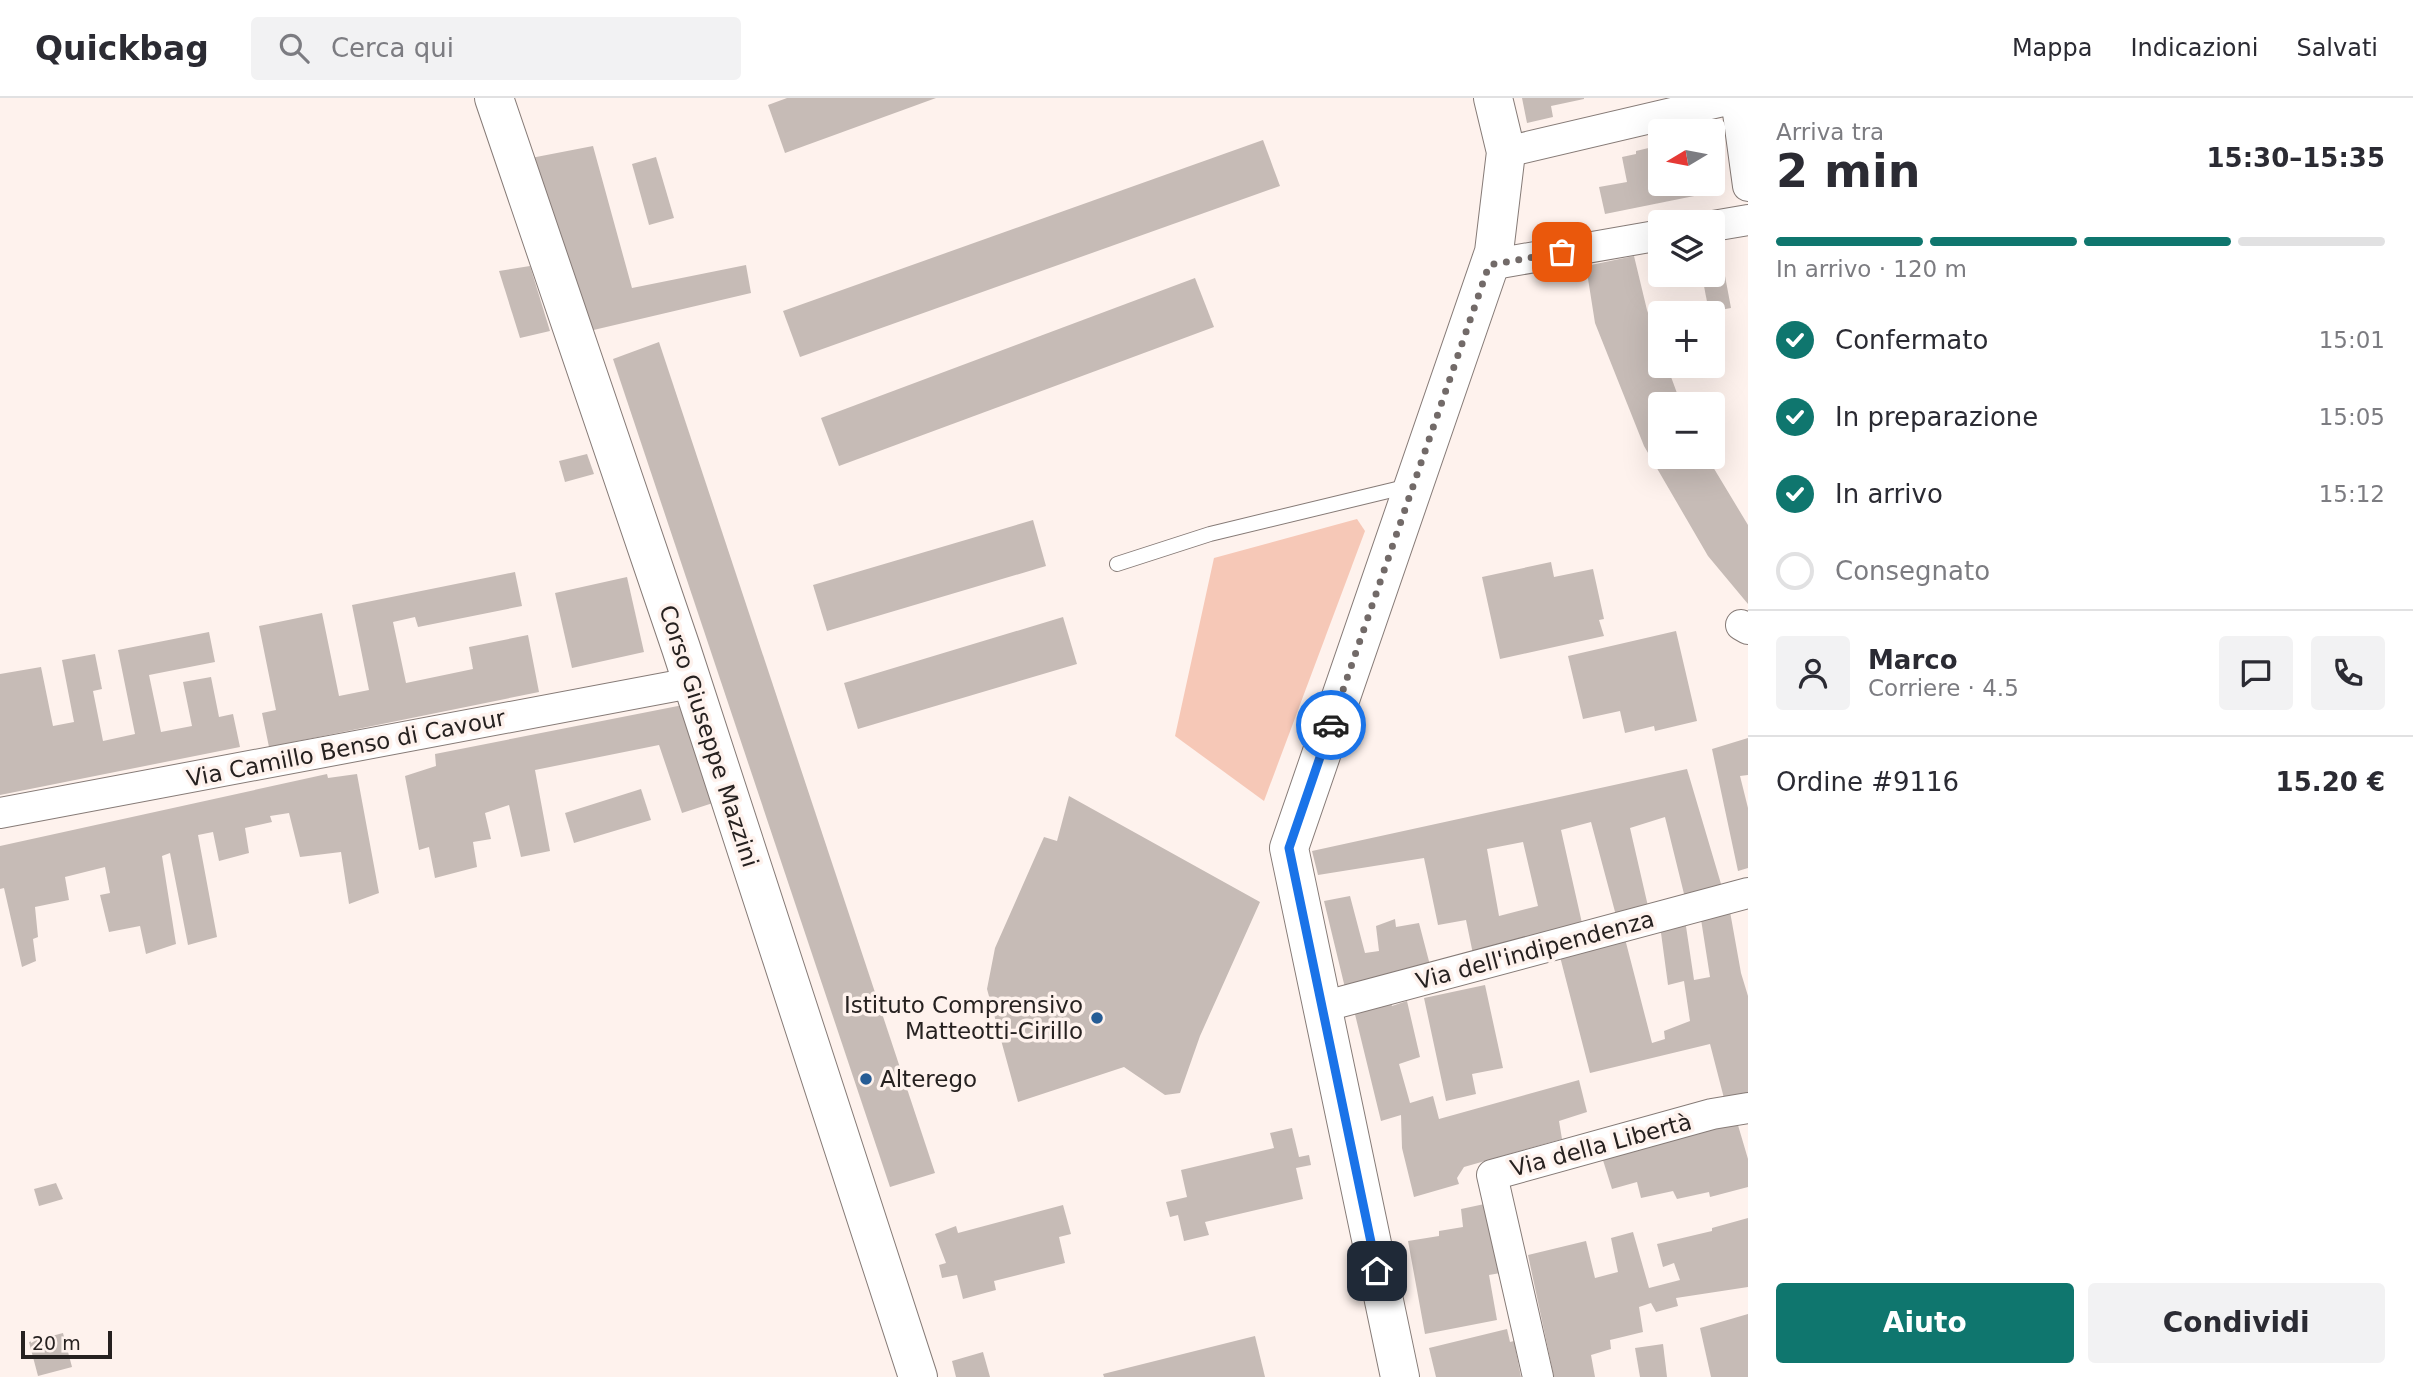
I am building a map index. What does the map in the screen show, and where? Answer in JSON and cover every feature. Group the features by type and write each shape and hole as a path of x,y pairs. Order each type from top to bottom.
{"street":[{"name":"Corso Giuseppe Mazzini","path":"494,98 681,648 918,1377"},
{"path":"1400,1377 1289,848 1494,252 1506,152 1493,98"},
{"path":"1506,152 1737,98 1748,186"},
{"path":"1725,224 1748,220"},
{"path":"1489,265 1648,237"},
{"name":"Via Camillo Benso di Cavour","path":"0,813 691,683"},
{"name":"Via dell'indipendenza","path":"1322,1007 1748,893"},
{"name":"Via della Libertà","path":"1538,1377 1492,1175 1712,1114 1748,1108"}],"lane":[{"path":"1117,564 1210,534 1413,485"}],"shaded area":[{"path":"1357,519 1365,531 1264,801 1175,736 1214,558"}],"building":[{"path":"787,98 936,98 785,153 768,105"},
{"path":"1522,98 1584,99 1551,106 1553,117 1527,123"},
{"path":"1263,140 1280,186 800,357 783,311"},
{"path":"593,146 632,288 746,265 751,293 585,332 531,158"},
{"path":"1648,148 1648,196 1694,196 1605,214 1599,187 1627,182 1622,157 1636,154 1636,151"},
{"path":"656,157 674,218 649,225 632,164"},
{"path":"1634,256 1648,313 1648,378 1671,378 1677,392 1648,392 1648,453 1595,323 1586,266"},
{"path":"530,266 550,331 520,338 499,271"},
{"path":"1725,276 1731,308 1725,309 1725,301 1707,301 1704,287 1725,287"},
{"path":"1195,278 1214,327 839,466 821,418"},
{"path":"659,342 935,1173 890,1187 613,359"},
{"path":"587,454 594,474 565,482 559,461"},
{"path":"1657,469 1714,469 1748,525 1748,604 1708,556"},
{"path":"1033,520 1046,566 827,631 813,585"},
{"path":"1551,562 1554,577 1593,569 1604,619 1599,620 1604,636 1500,659 1482,577"},
{"path":"515,572 522,606 418,627 415,617 393,622 406,683 473,669 469,647 528,635 539,692 269,747 262,713 276,710 259,626 322,613 339,696 369,690 352,605"},
{"path":"627,577 644,652 572,668 555,593"},
{"path":"1063,617 1077,664 858,729 844,683"},
{"path":"1676,631 1697,721 1655,731 1654,726 1625,733 1620,711 1583,719 1568,656"},
{"path":"209,632 215,662 149,675 161,732 192,726 183,682 211,677 219,717 233,714 240,747 0,795 0,674 41,667 53,726 74,722 62,660 95,654 102,689 93,691 103,741 135,734 118,650"},
{"path":"683,705 716,802 682,813 659,745 535,770 550,851 521,857 509,805 485,813 491,839 473,842 477,867 435,878 429,847 419,850 405,776 436,766 435,754"},
{"path":"1748,738 1748,775 1740,776 1748,808 1748,868 1738,871 1712,749"},
{"path":"1687,769 1724,894 1686,902 1665,817 1630,828 1650,915 1618,923 1591,822 1561,830 1584,932 1474,959 1466,920 1438,925 1424,858 1318,875 1312,851","holes":["1523,842 1538,906 1499,916 1487,849"]},
{"path":"327,774 328,778 357,774 379,893 349,904 341,852 300,857 289,813 270,816 272,822 245,828 249,853 219,861 213,832 198,835 217,937 188,945 170,853 162,856 176,944 146,954 140,926 109,932 100,895 110,893 105,867 65,877 69,900 35,907 38,937 33,939 36,961 22,967 4,888 0,889 0,846"},
{"path":"641,789 651,820 574,843 565,813"},
{"path":"1069,796 1260,902 1200,1036 1180,1093 1165,1095 1124,1067 1018,1102 987,989 995,948 1044,837 1057,841"},
{"path":"1350,896 1365,953 1379,951 1376,926 1395,919 1396,927 1419,923 1431,969 1346,992 1324,901"},
{"path":"1729,906 1748,996 1748,1100 1726,1106 1710,1044 1590,1073 1557,945 1623,931 1652,1043 1665,1039 1664,1031 1690,1021 1684,981 1668,985 1659,918 1684,913 1694,980 1710,977 1700,913"},
{"path":"1485,985 1503,1068 1472,1074 1476,1094 1446,1101 1424,998"},
{"path":"1388,991 1392,1006 1407,1001 1420,1057 1399,1064 1410,1103 1433,1096 1439,1119 1579,1080 1587,1112 1559,1121 1562,1139 1464,1167 1457,1178 1459,1184 1414,1197 1402,1148 1401,1115 1381,1121 1352,1002"},
{"path":"1735,1115 1748,1159 1748,1187 1710,1197 1709,1192 1677,1199 1673,1191 1641,1198 1637,1182 1612,1189 1602,1157"},
{"path":"1292,1128 1299,1157 1309,1155 1311,1165 1296,1168 1303,1199 1205,1222 1209,1235 1184,1241 1178,1215 1170,1217 1166,1202 1187,1197 1181,1170 1274,1148 1270,1133"},
{"path":"56,1183 63,1199 39,1206 34,1189"},
{"path":"1494,1202 1506,1272 1489,1275 1497,1320 1425,1334 1408,1241 1439,1236 1439,1231 1463,1227 1461,1209"},
{"path":"1063,1205 1071,1234 1059,1237 1065,1263 994,1281 996,1290 963,1299 957,1275 942,1278 939,1265 946,1263 935,1234 956,1226 958,1233"},
{"path":"1748,1218 1748,1287 1676,1298 1678,1306 1656,1312 1651,1303 1639,1307 1643,1332 1610,1340 1611,1349 1591,1355 1595,1377 1554,1377 1528,1255 1586,1241 1595,1278 1618,1272 1611,1238 1633,1232 1649,1288 1680,1280 1674,1263 1663,1267 1657,1244 1712,1231 1712,1228"},
{"path":"1748,1314 1748,1377 1711,1377 1700,1328"},
{"path":"1507,1329 1510,1342 1514,1341 1521,1377 1436,1377 1429,1348"},
{"path":"63,1333 72,1367 38,1376 29,1342"},
{"path":"1255,1336 1265,1377 1104,1377 1103,1374"},
{"path":"1663,1344 1667,1377 1640,1377 1635,1348"},
{"path":"983,1352 990,1377 956,1377 952,1361"}],"way so far":[{"path":"1331,725 1489,265 1562,252"}],"place":[{"name":"Istituto Comprensivo Matteotti-Cirillo","path":"1097,1018"},
{"name":"Alterego","path":"866,1079"}],"route":[{"path":"1331,725 1289,848 1377,1271"}]}
